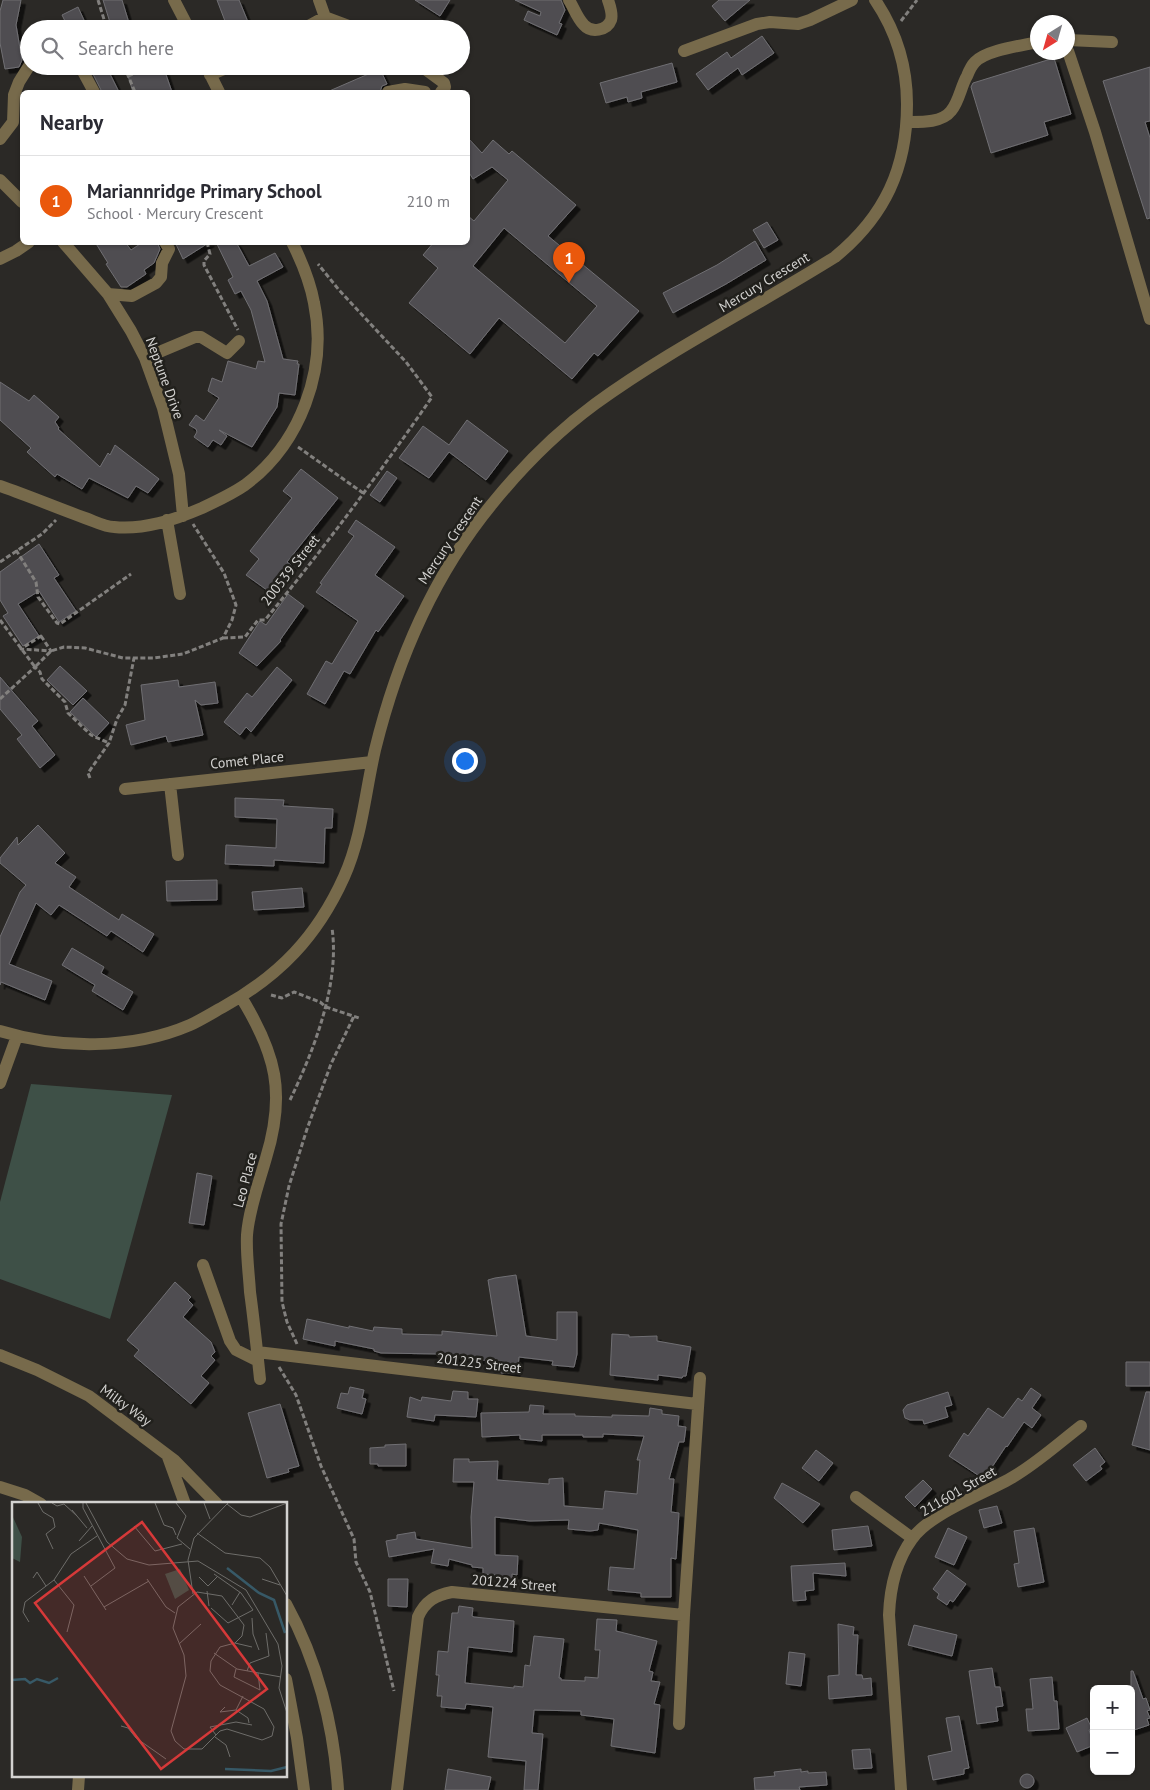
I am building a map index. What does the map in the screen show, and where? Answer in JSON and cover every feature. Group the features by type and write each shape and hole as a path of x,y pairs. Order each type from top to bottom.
{"street":[{"path":"174,0 184,20"},
{"path":"319,0 325,17"},
{"path":"569,0 584,25 594,30 602,29 610,21 612,15 608,0"},
{"path":"684,51 757,24 770,22 798,24 852,0"},
{"name":"Mercury Crescent","path":"0,1031 17,1036 81,1044 128,1042 189,1025 241,997 276,972 310,936 343,880 356,845 383,716 400,663 420,617 448,567 493,503 532,459 594,405 648,369 834,257 862,232 878,210 889,190 906,140 907,85 903,62 892,31 887,18 875,0"},
{"path":"320,20 325,17 333,20"},
{"path":"1075,40 1112,42"},
{"path":"907,122 926,122 950,113 962,84 974,63 981,57 1030,44"},
{"path":"1071,60 1095,132 1150,319"},
{"path":"0,139 13,122 14,95 23,75"},
{"path":"85,75 93,90"},
{"path":"210,75 218,90"},
{"path":"433,75 444,83 445,87 443,90"},
{"path":"0,180 20,200"},
{"path":"0,259 25,245"},
{"name":"Neptune Drive","path":"66,245 108,294 145,358 163,408 179,474 185,515"},
{"path":"108,294 132,296 156,283 161,277 162,263 169,249 167,245"},
{"path":"0,486 112,527 142,527 185,515 245,486 266,467 299,420 307,400 317,359 318,337 315,306 306,272 293,245"},
{"path":"145,358 195,337 201,337 227,354 239,341"},
{"path":"167,520 180,594"},
{"name":"Comet Place","path":"125,788 372,762"},
{"path":"170,784 178,855"},
{"name":"Leo Place","path":"241,997 258,1024 269,1050 277,1086 276,1116 268,1153 253,1203 247,1235 248,1270 260,1379"},
{"path":"0,1083 17,1036"},
{"path":"203,1265 230,1341 236,1350 257,1357"},
{"name":"Milky Way","path":"0,1354 89,1396 167,1455 215,1502"},
{"name":"201225 Street","path":"257,1357 271,1354 697,1404"},
{"path":"679,1724 684,1615 700,1378"},
{"name":"211601 Street","path":"901,1790 889,1615 893,1578 912,1538 933,1520 1014,1476 1081,1426"},
{"path":"167,1455 184,1502"},
{"path":"0,1487 26,1495 38,1502"},
{"path":"856,1497 912,1538"},
{"name":"201224 Street","path":"397,1790 418,1617 426,1604 438,1594 452,1592 684,1615"},
{"path":"288,1608 308,1652 320,1686 337,1765 338,1790"},
{"path":"288,1690 304,1776 304,1790"}],"path":[{"path":"98,0 104,20"},
{"path":"892,31 917,0"},
{"path":"128,76 134,90"},
{"path":"208,245 210,254 204,261 204,265 241,335 239,341"},
{"name":"200539 Street","path":"223,638 245,637 258,620 265,620 308,568 432,397 406,362 339,290 315,261"},
{"path":"287,439 363,494"},
{"path":"21,648 51,651 64,647 85,648 110,656 134,658 183,654 223,638 232,620 236,605 224,573 185,515"},
{"path":"0,562 42,534 56,519"},
{"path":"16,550 36,582 38,597 56,623 60,624 131,574"},
{"path":"0,620 40,672 42,679 65,702 68,713 91,734 109,742"},
{"path":"21,648 41,636 51,651"},
{"path":"0,699 51,651"},
{"path":"90,778 88,773 109,742 117,719 125,705 134,658"},
{"path":"287,1106 307,1062 326,1007 332,970 334,938 327,908"},
{"path":"271,995 282,998 294,992 320,1002 326,1007 359,1018"},
{"path":"304,1358 287,1322 283,1308 281,1224 289,1186 307,1129 331,1064 354,1016"},
{"path":"271,1354 296,1395 321,1466 354,1539 356,1562 370,1592 392,1685 406,1714"}],"green space":[{"path":"31,1084 172,1095 110,1319 0,1279 0,1202"}],"building":[{"path":"3,0 21,0 16,25 20,48 19,67 5,69 0,43 0,11"},
{"path":"103,0 122,0 128,20 109,20"},
{"path":"217,0 239,0 247,20 225,20"},
{"path":"415,0 450,0 440,16"},
{"path":"515,0 561,0 565,10 559,23 562,24 557,35 524,20 528,11 540,16 541,12"},
{"path":"719,0 750,0 725,21 712,6"},
{"path":"78,7 84,20 64,20 62,15"},
{"path":"762,36 774,53 742,75 738,68 708,90 696,74 727,52 731,58"},
{"path":"1048,60 1055,60 1071,114 1044,122 1048,135 991,153 971,87 973,83"},
{"path":"672,63 677,82 641,92 642,98 628,102 627,97 606,103 600,83"},
{"path":"1150,67 1150,121 1145,122 1150,138 1150,218 1147,219 1103,81"},
{"path":"94,75 110,75 118,90 101,90"},
{"path":"128,75 166,75 171,90 132,90"},
{"path":"366,75 383,75 387,84 382,86 381,90 332,90"},
{"path":"470,140 482,153 493,140 509,154 512,151 576,205 548,236 639,311 598,356 594,353 572,379 499,318 470,354 409,303 438,268 423,255 431,245 470,245 470,218 474,221 508,180 492,167 473,179 470,174","holes":["504,228 597,306 565,343 473,266"]},
{"path":"767,222 778,240 764,248 753,230"},
{"path":"755,241 766,260 673,313 663,293 717,265"},
{"path":"97,245 127,245 131,250 138,245 158,245 160,249 154,263 144,270 146,274 127,287 121,287 106,264 108,263"},
{"path":"176,245 205,245 183,259"},
{"path":"217,245 238,245 249,266 275,253 283,267 257,281 267,301 283,359 298,361 297,364 299,364 295,395 279,393 277,407 252,447 219,430 227,436 221,445 213,440 208,447 194,437 197,432 196,429 189,425 196,415 204,421 219,398 208,391 212,378 222,382 228,361 256,369 258,361 265,362 251,310 241,291 235,294 228,280 233,277"},
{"path":"0,382 29,401 34,395 59,417 55,422 58,429 100,467 108,453 110,455 115,445 159,479 148,493 136,486 128,498 89,478 82,489 57,474 55,477 27,452 31,448 0,420"},
{"path":"467,420 508,451 486,480 449,452 429,478 399,458 423,426 449,445"},
{"path":"301,469 338,498 287,562 292,566 271,593 246,575 259,559 250,551 292,498 283,491"},
{"path":"387,471 397,478 380,502 370,495"},
{"path":"356,520 395,547 375,575 404,596 378,632 376,630 350,674 344,671 325,704 307,694 326,661 332,664 358,621 316,592 322,584 320,583 354,536 348,532"},
{"path":"39,544 59,575 54,578 76,611 59,622 39,591 18,604 39,636 23,646 3,616 8,613 0,600 0,572"},
{"path":"288,594 304,606 281,641 257,666 239,653 260,621 266,625"},
{"path":"60,666 87,691 73,705 47,680"},
{"path":"277,667 292,680 251,732 246,727 240,735 224,722 247,693 252,697"},
{"path":"0,677 38,721 32,726 55,755 40,768 17,739 22,735 0,709"},
{"path":"178,680 179,687 215,682 218,703 201,705 195,700 203,735 168,742 166,736 131,745 126,725 145,720 141,685"},
{"path":"83,698 109,723 96,737 70,712"},
{"path":"235,798 284,800 283,806 333,809 332,828 325,828 324,863 274,860 274,866 225,864 226,845 276,848 277,819 235,817"},
{"path":"38,825 65,853 55,863 76,877 69,887 119,920 122,914 154,934 143,952 111,931 107,936 59,905 51,915 36,903 9,964 52,981 45,1000 1,982 0,985 0,937 20,892 26,885 0,863 0,858 17,837 18,845"},
{"path":"217,880 217,900 167,901 166,881"},
{"path":"302,888 304,907 254,910 252,892"},
{"path":"72,948 104,967 101,973 133,992 123,1010 92,991 95,985 62,965"},
{"path":"197,1173 212,1176 204,1225 189,1223"},
{"path":"516,1275 526,1336 557,1340 557,1312 577,1312 577,1354 574,1367 552,1365 553,1361 519,1357 515,1373 501,1373 495,1365 491,1365 491,1361 457,1357 457,1360 440,1359 440,1354 381,1353 374,1351 374,1349 335,1341 335,1346 303,1339 307,1319 373,1331 374,1327 402,1329 402,1334 442,1335 442,1331 497,1336 488,1280"},
{"path":"175,1282 191,1297 188,1300 193,1305 183,1317 211,1342 215,1352 211,1356 215,1360 201,1376 209,1383 191,1404 134,1356 139,1350 127,1340"},
{"path":"612,1334 629,1335 629,1337 657,1336 657,1341 691,1347 686,1376 682,1378 658,1375 658,1380 610,1375"},
{"path":"1126,1362 1150,1362 1150,1386 1126,1386"},
{"path":"350,1387 364,1390 362,1398 366,1399 362,1414 337,1408 341,1393 348,1394"},
{"path":"1031,1388 1041,1395 1032,1408 1041,1415 1032,1428 1024,1422 984,1479 949,1456 964,1433 968,1436 988,1408 1003,1418 1018,1398 1022,1401"},
{"path":"453,1391 468,1392 468,1399 478,1399 476,1417 435,1415 434,1421 407,1417 410,1397 421,1401 422,1397 451,1401"},
{"path":"948,1392 952,1405 945,1407 948,1417 924,1424 923,1420 905,1418 903,1410 907,1405"},
{"path":"1146,1392 1150,1392 1150,1450 1132,1445"},
{"path":"280,1404 299,1466 288,1469 289,1472 267,1478 248,1413"},
{"path":"530,1405 544,1406 543,1414 612,1417 612,1415 649,1416 650,1408 662,1410 662,1414 679,1416 678,1426 686,1427 684,1442 679,1442 669,1479 674,1479 671,1512 679,1513 676,1559 671,1558 671,1597 641,1597 641,1593 608,1590 610,1567 634,1569 638,1530 599,1523 598,1530 590,1531 568,1529 569,1520 530,1521 495,1517 495,1555 518,1556 517,1575 512,1574 512,1579 495,1578 495,1575 483,1574 483,1568 472,1567 472,1565 449,1559 448,1566 431,1563 434,1549 389,1557 386,1541 397,1539 397,1535 415,1532 416,1539 472,1548 471,1517 474,1482 453,1482 454,1459 469,1459 469,1462 498,1461 497,1480 549,1484 549,1479 563,1478 564,1506 603,1509 605,1491 637,1494 640,1460 637,1460 644,1436 603,1434 603,1437 583,1437 583,1435 542,1435 542,1441 520,1439 520,1435 482,1437 481,1413 529,1412"},
{"path":"406,1444 406,1466 378,1466 378,1464 370,1464 370,1448"},
{"path":"1095,1448 1105,1462 1100,1466 1102,1469 1086,1481 1073,1465"},
{"path":"816,1450 833,1463 819,1481 802,1468"},
{"path":"923,1480 932,1489 915,1507 905,1497"},
{"path":"782,1483 820,1504 803,1523 774,1498"},
{"path":"997,1506 1002,1523 984,1528 979,1510"},
{"path":"868,1526 872,1546 834,1550 832,1530"},
{"path":"948,1528 967,1537 954,1565 935,1557"},
{"path":"1034,1528 1044,1582 1018,1587 1014,1564 1019,1563 1014,1531"},
{"path":"845,1563 846,1576 813,1573 814,1590 805,1591 806,1600 793,1601 791,1566"},
{"path":"947,1570 966,1584 953,1602 950,1600 947,1605 937,1598 939,1594 933,1589"},
{"path":"388,1579 408,1579 407,1607 388,1606"},
{"path":"459,1606 473,1608 472,1616 474,1617 514,1621 512,1652 468,1647 465,1683 514,1688 514,1686 523,1687 525,1665 530,1666 534,1636 564,1639 559,1678 561,1680 585,1681 585,1677 598,1678 600,1650 595,1650 597,1619 617,1620 616,1631 657,1641 649,1671 653,1672 651,1681 660,1682 654,1704 660,1705 655,1753 611,1746 614,1719 581,1715 581,1711 534,1710 532,1733 543,1734 538,1790 524,1790 526,1761 488,1757 493,1707 466,1704 465,1709 441,1707 442,1696 437,1696 439,1675 436,1675 438,1651 448,1652 452,1613 458,1613"},
{"path":"838,1624 854,1627 853,1635 858,1635 856,1675 862,1675 863,1679 871,1678 872,1695 829,1699 828,1676 839,1675"},
{"path":"914,1625 957,1635 952,1656 908,1645"},
{"path":"789,1652 805,1654 801,1686 786,1684"},
{"path":"992,1668 995,1687 1000,1687 1003,1706 996,1707 998,1721 977,1724 969,1671"},
{"path":"1131,1671 1133,1671 1143,1699 1146,1698 1150,1710 1147,1711 1150,1718 1147,1719 1149,1725 1135,1730 1135,1685 1131,1685"},
{"path":"1052,1677 1054,1701 1057,1701 1059,1729 1028,1731 1026,1709 1033,1709 1030,1679"},
{"path":"959,1716 969,1768 964,1769 964,1774 933,1780 928,1756 952,1751 946,1718"},
{"path":"1087,1718 1090,1725 1090,1747 1077,1752 1066,1728"},
{"path":"870,1749 872,1768 854,1769 852,1750"},
{"path":"448,1769 491,1777 488,1790 445,1790"},
{"path":"801,1769 801,1772 808,1771 808,1773 826,1772 827,1785 799,1787 800,1790 755,1790 754,1778 775,1776 774,1772"},
{"path":"1024,1774 1030,1774 1034,1781 1030,1788 1024,1788 1020,1784 1020,1778"}],"place":[{"name":"Mariannridge Primary School","path":"569,283"}]}
